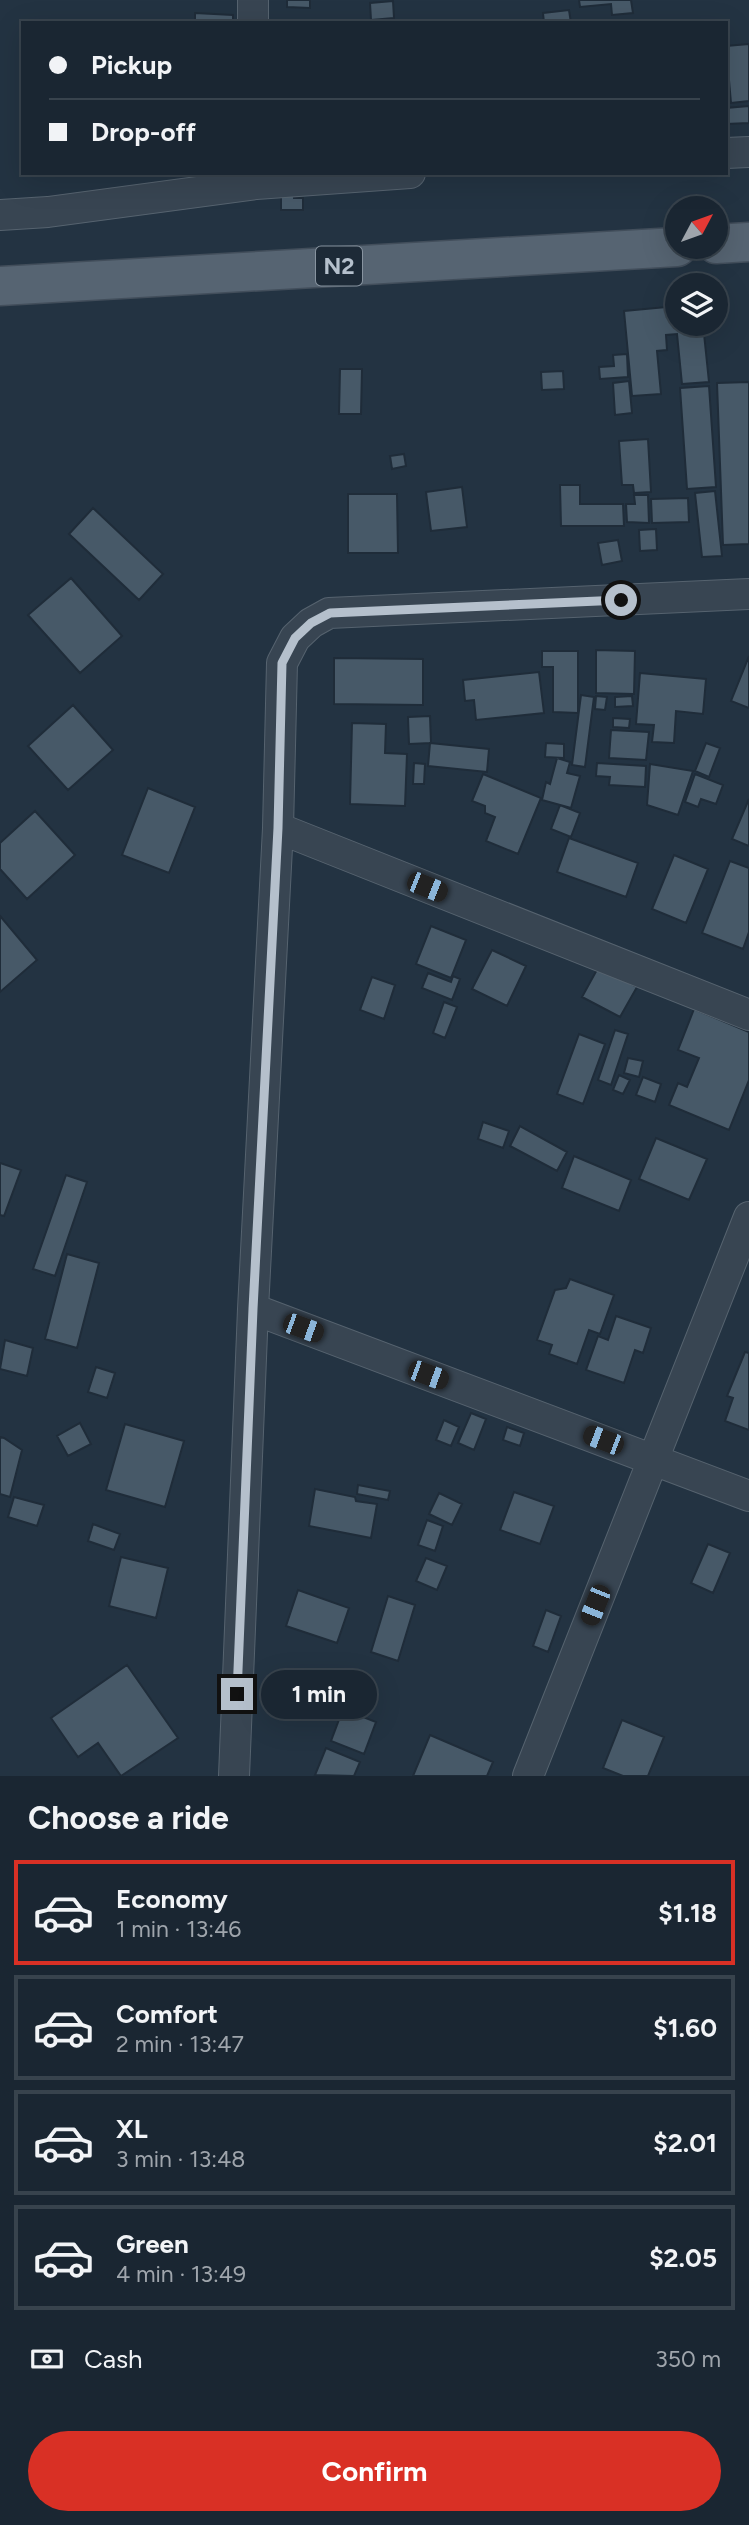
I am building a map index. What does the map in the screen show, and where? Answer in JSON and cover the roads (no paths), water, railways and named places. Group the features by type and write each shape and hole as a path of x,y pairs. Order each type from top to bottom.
{"main road":[{"path":"728,243 749,242"},
{"name":"N2","path":"0,286 665,248"}],"street":[{"path":"253,0 253,21"},
{"path":"728,153 749,152"},
{"path":"0,215 48,212 256,179 359,175"},
{"path":"234,1776 253,1309 278,828 282,663 295,638 311,623 330,613 742,598"},
{"path":"278,828 749,1014"},
{"path":"528,1776 749,1217"},
{"path":"253,1309 749,1496"}]}
